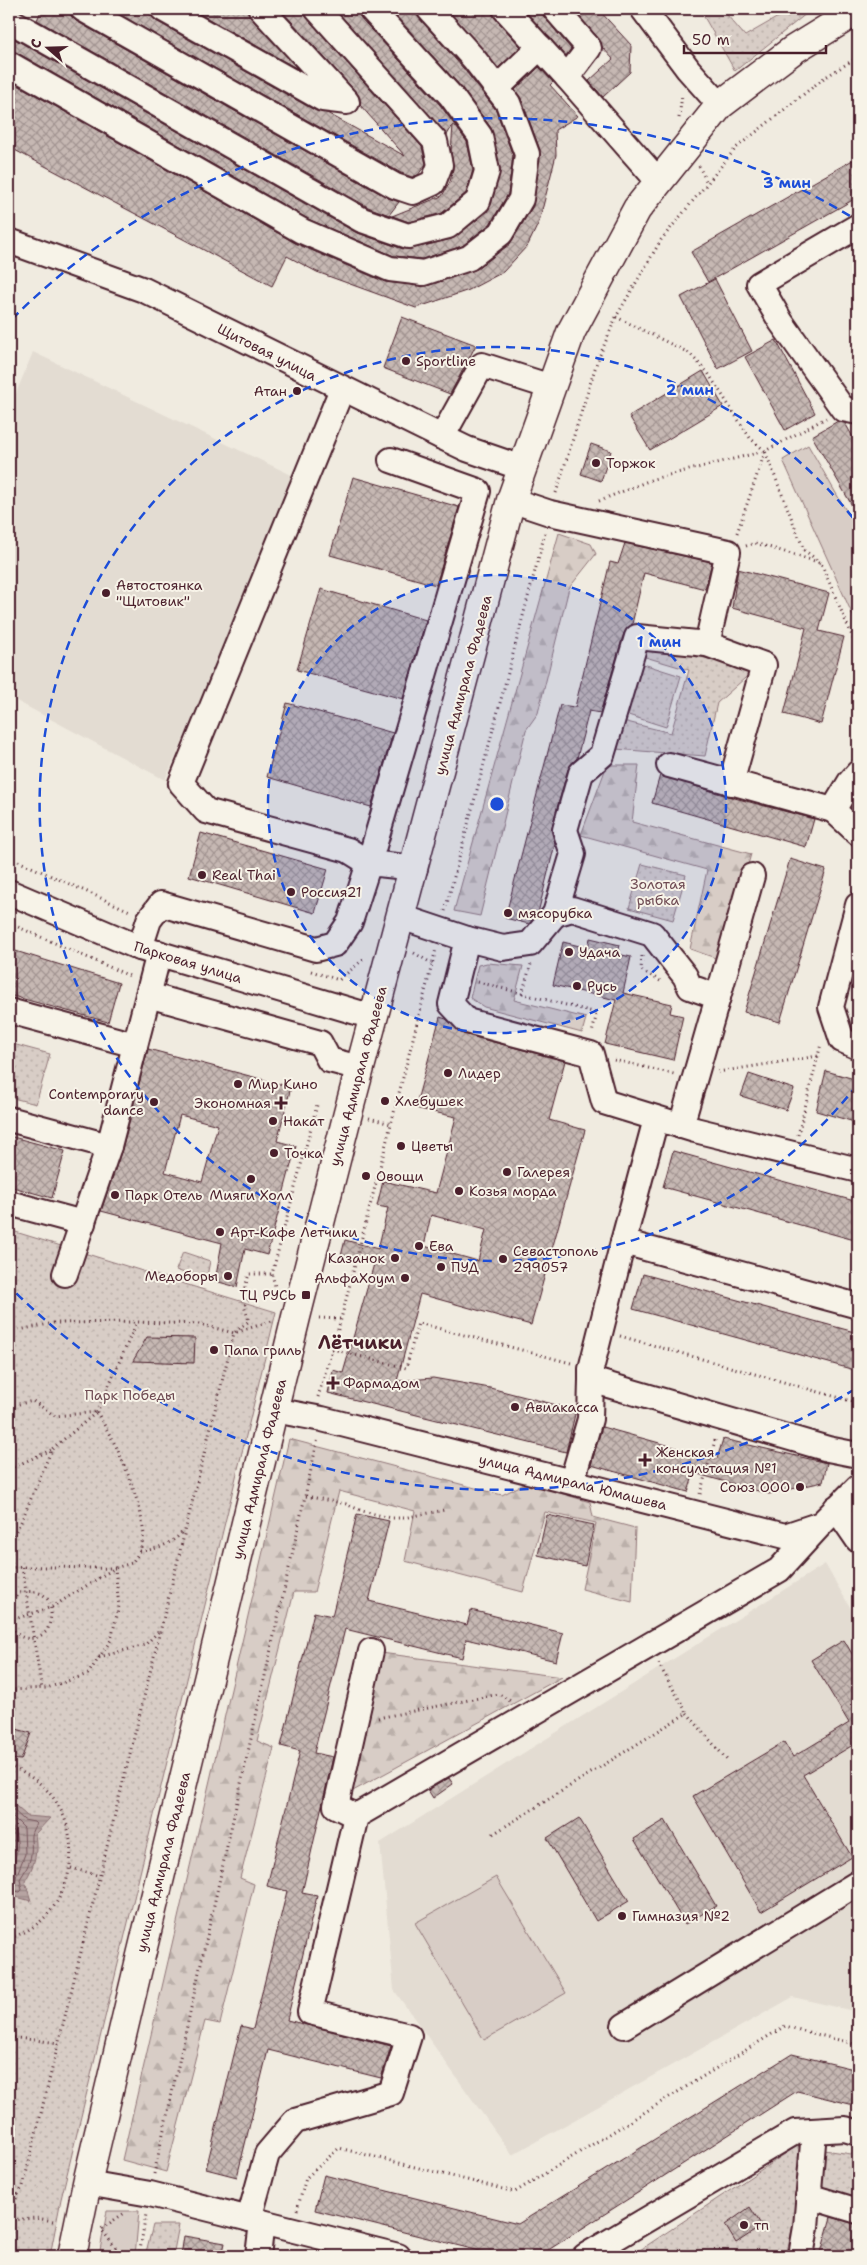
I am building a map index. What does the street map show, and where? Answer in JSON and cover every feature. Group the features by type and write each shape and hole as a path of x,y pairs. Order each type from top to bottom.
{"main road":[{"name":"улица Адмирала Фадеева","path":"72,2256 87,2183 274,1410 360,1068 402,917 511,500 522,468 571,332 637,209 720,105 793,50 858,10"}],"street":[{"path":"83,9 395,186 414,192 432,183 440,165 435,142 317,9"},
{"path":"163,9 324,99 347,102 260,9"},
{"path":"9,20 362,220 408,236 448,226 478,201 487,171 480,136 451,96 371,9"},
{"path":"9,64 302,231 390,269 422,273 469,258 501,233 521,198 527,154 508,103 429,9"},
{"path":"505,9 659,182"},
{"path":"555,9 589,48 567,77"},
{"path":"650,11 688,68 720,105"},
{"path":"496,88 540,47"},
{"path":"851,410 781,322 759,284 858,226"},
{"name":"Щитовая улица","path":"9,242 144,290 467,449 522,468"},
{"path":"442,437 482,364 551,387"},
{"path":"342,389 181,783 206,811 348,850 369,863 415,868"},
{"path":"65,1274 109,1146 148,995 149,920 161,904 316,949 335,944 350,922 478,491 391,460"},
{"path":"511,500 557,514 728,552 707,644"},
{"path":"402,917 467,939 502,948 530,944 555,914 573,854 565,830 581,773 602,755 637,637 707,644 764,665 731,784"},
{"path":"669,766 833,810 858,833"},
{"path":"833,810 850,782 858,773"},
{"path":"681,1126 752,876"},
{"name":"Парковая улица","path":"9,892 149,950 373,1018"},
{"path":"858,905 831,1007 842,1040 858,1048"},
{"path":"555,914 572,909 652,934 684,976 690,987 718,997"},
{"path":"467,939 451,1004 467,1020 591,1054 604,1102 681,1126 858,1170"},
{"path":"148,995 320,1043 329,1060 360,1068"},
{"path":"9,1011 135,1045"},
{"path":"9,1119 109,1146"},
{"path":"572,1481 590,1419 591,1374 600,1330 656,1119"},
{"path":"9,1203 83,1224"},
{"path":"623,1242 858,1306"},
{"path":"591,1374 721,1418 828,1449 858,1455"},
{"name":"улица Адмирала Юмашева","path":"274,1410 322,1418 785,1536 828,1516 858,1487"},
{"path":"258,2256 256,2220 267,2154 295,2121 391,2094 409,2036 310,2012 356,1816 778,1570 828,1516 858,1540"},
{"path":"356,1816 336,1806 371,1651"},
{"path":"624,2026 858,1883"},
{"path":"585,2256 795,2132 845,2129 858,2133"},
{"path":"800,2256 814,2131"},
{"path":"87,2183 145,2194 256,2220 398,2256"},
{"path":"808,2196 858,2211"}],"path":[{"path":"139,2256 145,2194 306,1496 322,1418 318,1397 341,1319 440,929 557,514 597,362 616,317 661,240 736,148 824,78 858,57"},
{"path":"616,317 689,353 708,372 750,438 765,450 804,550 821,563 858,650"},
{"path":"557,514 653,479 765,450 851,410"},
{"path":"728,552 744,516 765,450"},
{"path":"728,552 755,543 821,563"},
{"path":"643,947 640,970 655,980 669,984"},
{"path":"406,950 432,964"},
{"path":"522,994 532,959"},
{"path":"475,981 597,1013 592,1036"},
{"path":"422,1004 451,1004"},
{"path":"792,1155 822,1039"},
{"path":"607,1059 694,1078 724,1070 818,1056"},
{"path":"279,1302 272,1274 317,1105"},
{"path":"364,1117 391,1124"},
{"path":"54,2221 36,2218 10,2220 17,2196 23,2186 234,1333 250,1321 244,1306 250,1297 245,1287 248,1274 272,1274"},
{"path":"314,1318 341,1319"},
{"path":"9,1332 54,1323 137,1322 199,1324 234,1333 278,1319"},
{"path":"9,1469 52,1450 98,1412 137,1322"},
{"path":"332,1349 406,1368 418,1323 591,1374"},
{"path":"600,1330 858,1403"},
{"path":"9,1406 33,1401 55,1416 98,1412"},
{"path":"9,1620 52,1607 115,1568 132,1563 140,1551 144,1534 140,1510 120,1455 98,1412"},
{"path":"698,1504 721,1418"},
{"path":"9,1543 21,1522 52,1450"},
{"path":"306,1496 346,1504 362,1511 391,1518 403,1518 445,1510"},
{"path":"140,1551 149,1550 177,1539 186,1527"},
{"path":"22,1567 42,1689"},
{"path":"9,1568 115,1568"},
{"path":"9,1690 42,1689 88,1674 111,1640 119,1606 115,1568"},
{"path":"26,1592 37,1592 47,1599 52,1607 52,1618 48,1631 34,1639 23,1638 13,1632 9,1620 10,1604 19,1593 26,1592"},
{"path":"99,1656 145,1644 160,1630"},
{"path":"653,1655 687,1713 727,1760"},
{"path":"355,1722 498,1694 531,1714"},
{"path":"493,1834 687,1713"},
{"path":"9,1766 40,1783 60,1807 71,1837 71,1868 61,1896 43,1919 19,1935 9,1938"},
{"path":"71,1868 100,1876"},
{"path":"292,2230 306,2178 339,2148 515,2192 785,2026 858,2045"},
{"path":"9,2037 59,2043"},
{"path":"122,2256 101,2229 145,2194"}],"shaded area":[{"path":"33,352 300,479 165,780 9,697 9,410"},
{"name":"Гимназия №2","path":"825,1564 858,1621 858,2012 793,1997 512,2155 394,1990 380,1843"}],"green space":[{"path":"711,9 722,9 745,36 792,9 812,9 735,71 703,15"},
{"path":"808,445 848,514 858,516 858,627 783,460"},
{"path":"559,533 591,544 596,554 569,588 538,713 526,730 480,916 454,911"},
{"path":"647,644 754,670 717,703 705,756 615,749 623,721 671,733 689,670 642,656"},
{"path":"640,663 681,676 666,727 625,714"},
{"path":"607,765 639,765 632,822 751,854 721,960 690,949 707,870 581,835"},
{"name":"Золотая рыбка","path":"642,864 686,875 673,920 629,908"},
{"path":"487,963 523,966 514,1000 586,1018 582,1033 484,1007 470,998 478,965"},
{"path":"9,1043 50,1054 36,1104 9,1097"},
{"name":"Парк Победы","path":"9,1230 276,1312 61,2199 50,2256 9,2256"},
{"path":"183,1252 210,1261 206,1281 176,1270"},
{"path":"289,1439 502,1495 526,1483 590,1502 593,1517 635,1528 632,1602 582,1589 596,1523 545,1512 523,1592 405,1561 415,1511 339,1491 314,1592 294,1592 257,1741 274,1748 240,1878 254,1884 220,2024 205,2021 166,2172 122,2160"},
{"path":"381,1653 562,1677 351,1792"},
{"path":"496,1877 566,1993 484,2040 415,1923"},
{"path":"797,2146 858,2155 858,2202 802,2187 786,2256 631,2256"},
{"path":"107,2211 139,2211 135,2256 99,2256"},
{"path":"153,2225 179,2225 173,2256 145,2256"}],"water":[{"path":"9,1800 27,1816 50,1818 35,1834 35,1858 25,1881 31,1901 9,1895"}],"building":[{"path":"42,9 69,9 71,16 76,21 388,198 399,202 389,215 368,207 37,20"},
{"path":"110,9 149,9 151,16 156,21 316,111 327,113 405,156 360,105 357,93 280,9 304,9 307,18 422,147 426,164 418,175 412,177 401,173"},
{"path":"191,9 248,9 251,18 298,69"},
{"path":"335,9 358,9 361,18 440,105 467,142 473,170 466,193 442,213 409,222 392,216 442,196 450,182 453,169 451,152 453,125 447,135"},
{"path":"389,9 416,9 419,18 463,68 496,110 513,156 508,194 490,224 462,246 422,259 394,256 308,219 16,52 9,50 9,36 355,232 403,249 411,249 452,239 487,212 491,205 500,168 491,128 461,87"},
{"path":"447,9 492,9 495,18 521,47 498,68"},
{"path":"523,9 542,9 545,18 571,49 566,56"},
{"path":"573,9 598,9 631,45 630,72 603,97 589,81 613,59 602,47 599,39"},
{"path":"539,67 553,82 550,85 578,116 555,130 556,155 539,222 528,245 503,272 469,290 416,308 317,272 287,256 272,286 9,147 9,80 297,244 385,282 427,286 477,269 510,244 533,206 540,150 521,98 515,90"},
{"path":"858,157 858,197 708,282 691,252"},
{"path":"715,279 752,351 718,369 681,297"},
{"path":"402,317 476,345 450,394 383,368"},
{"path":"776,340 815,413 785,430 745,357"},
{"path":"703,371 723,406 650,450 629,416"},
{"path":"838,421 845,423 858,446 858,516 812,436"},
{"name":"Торжок","path":"591,444 611,451 601,481 581,474"},
{"path":"353,477 459,507 436,585 330,555"},
{"path":"625,543 712,562 705,589 644,573 632,624 624,633 600,713 589,711 577,758 568,769 552,826 555,844 538,913 529,924 505,918 560,705 575,707 610,562 618,564"},
{"path":"738,569 829,593 819,631 844,637 821,724 784,714 806,628 732,608"},
{"path":"321,589 426,620 403,699 297,670"},
{"path":"287,703 393,733 371,807 267,777"},
{"path":"660,775 727,796 814,819 806,847 652,803"},
{"path":"201,833 328,869 315,913 189,876"},
{"path":"790,859 826,870 780,1022 744,1012"},
{"path":"590,938 620,945 618,954 631,957 623,993 672,1004 670,1013 683,1016 673,1060 605,1044 616,1000 553,985 563,942 588,948"},
{"path":"9,949 119,983 108,1022 9,995"},
{"name":"Галерея","path":"440,1017 446,1019 463,1034 565,1061 549,1120 585,1130 531,1325 420,1294 397,1381 433,1378 490,1388 576,1410 566,1452 328,1393 333,1370 343,1373 374,1264 341,1256 345,1240 378,1249 388,1208 377,1206 383,1181 436,1193 456,1117 415,1108","holes":["431,1215 486,1230 478,1261 424,1246"]},
{"path":"148,1049 291,1087 277,1141 296,1146 267,1255 245,1249 237,1287 215,1281 222,1243 101,1211 122,1149","holes":["180,1115 218,1125 202,1182 165,1172"]},
{"path":"826,1071 858,1080 858,1123 816,1111"},
{"path":"749,1074 794,1089 786,1110 741,1096"},
{"path":"9,1136 65,1151 52,1198 9,1186"},
{"path":"673,1151 858,1202 858,1241 663,1187"},
{"path":"643,1274 858,1333 858,1371 633,1309"},
{"path":"147,1337 195,1338 194,1363 133,1361"},
{"path":"602,1427 717,1459 723,1439 827,1463 823,1482 769,1494 694,1473 688,1492 591,1465"},
{"path":"357,1514 389,1521 369,1601 467,1625 471,1610 563,1633 556,1661 466,1639 462,1658 345,1629 314,1753 333,1757 302,1893 317,1896 287,2020 391,2046 381,2078 268,2050 237,2177 206,2169 241,2026 253,2029 287,1891 267,1886 300,1751 281,1746 314,1612 332,1616"},
{"path":"547,1515 594,1525 585,1566 538,1555"},
{"path":"844,1640 858,1664 858,1742 803,1775 852,1857 761,1912 693,1796 784,1742 793,1757 849,1723 811,1660"},
{"path":"9,1727 31,1733 21,1760 9,1759"},
{"path":"449,1778 453,1784 433,1798 428,1790"},
{"path":"579,1818 629,1901 596,1921 547,1838"},
{"path":"665,1820 716,1906 685,1924 634,1839"},
{"path":"792,2054 858,2070 858,2106 797,2091 539,2256 500,2256 315,2210 324,2175 518,2224"},
{"name":"тп","path":"750,2207 762,2226 736,2243 725,2225"},
{"path":"831,2217 858,2224 858,2256 820,2256"},
{"path":"184,2236 225,2243 222,2256 181,2256"}],"place":[{"name":"Sportline","path":"406,361"},
{"name":"Атан","path":"297,391"},
{"name":"Торжок","path":"596,463"},
{"name":"Автостоянка \"Щитовик\"","path":"106,593"},
{"name":"Real Thai","path":"202,875"},
{"name":"Россия21","path":"291,892"},
{"name":"мясорубка","path":"508,913"},
{"name":"Удача","path":"569,952"},
{"name":"Русь","path":"577,986"},
{"name":"Лидер","path":"448,1073"},
{"name":"Мир Кино","path":"238,1084"},
{"name":"Хлебушек","path":"385,1101"},
{"name":"Contemporary dance","path":"154,1102"},
{"name":"Экономная","path":"281,1103"},
{"name":"Накат","path":"273,1121"},
{"name":"Цветы","path":"401,1146"},
{"name":"Точка","path":"274,1153"},
{"name":"Галерея","path":"507,1172"},
{"name":"Овощи","path":"366,1176"},
{"name":"Мияги Холл","path":"251,1179"},
{"name":"Козья морда","path":"459,1191"},
{"name":"Парк Отель","path":"115,1195"},
{"name":"Арт-Кафе Летчики","path":"220,1232"},
{"name":"Ева","path":"419,1246"},
{"name":"Казанок","path":"395,1258"},
{"name":"Севастополь 299057","path":"503,1259"},
{"name":"ПУД","path":"441,1267"},
{"name":"Медоборы","path":"228,1276"},
{"name":"АльфаХоум","path":"405,1278"},
{"name":"ТЦ РУСЬ","path":"306,1295"},
{"name":"Папа гриль","path":"214,1350"},
{"name":"Фармадом","path":"333,1383"},
{"name":"Авиакасса","path":"515,1407"},
{"name":"Женская консультация №1","path":"645,1460"},
{"name":"Союз ООО","path":"800,1487"},
{"name":"Гимназия №2","path":"622,1916"},
{"name":"тп","path":"744,2225"}],"district":[{"name":"Лётчики","path":"360,1342"}]}
